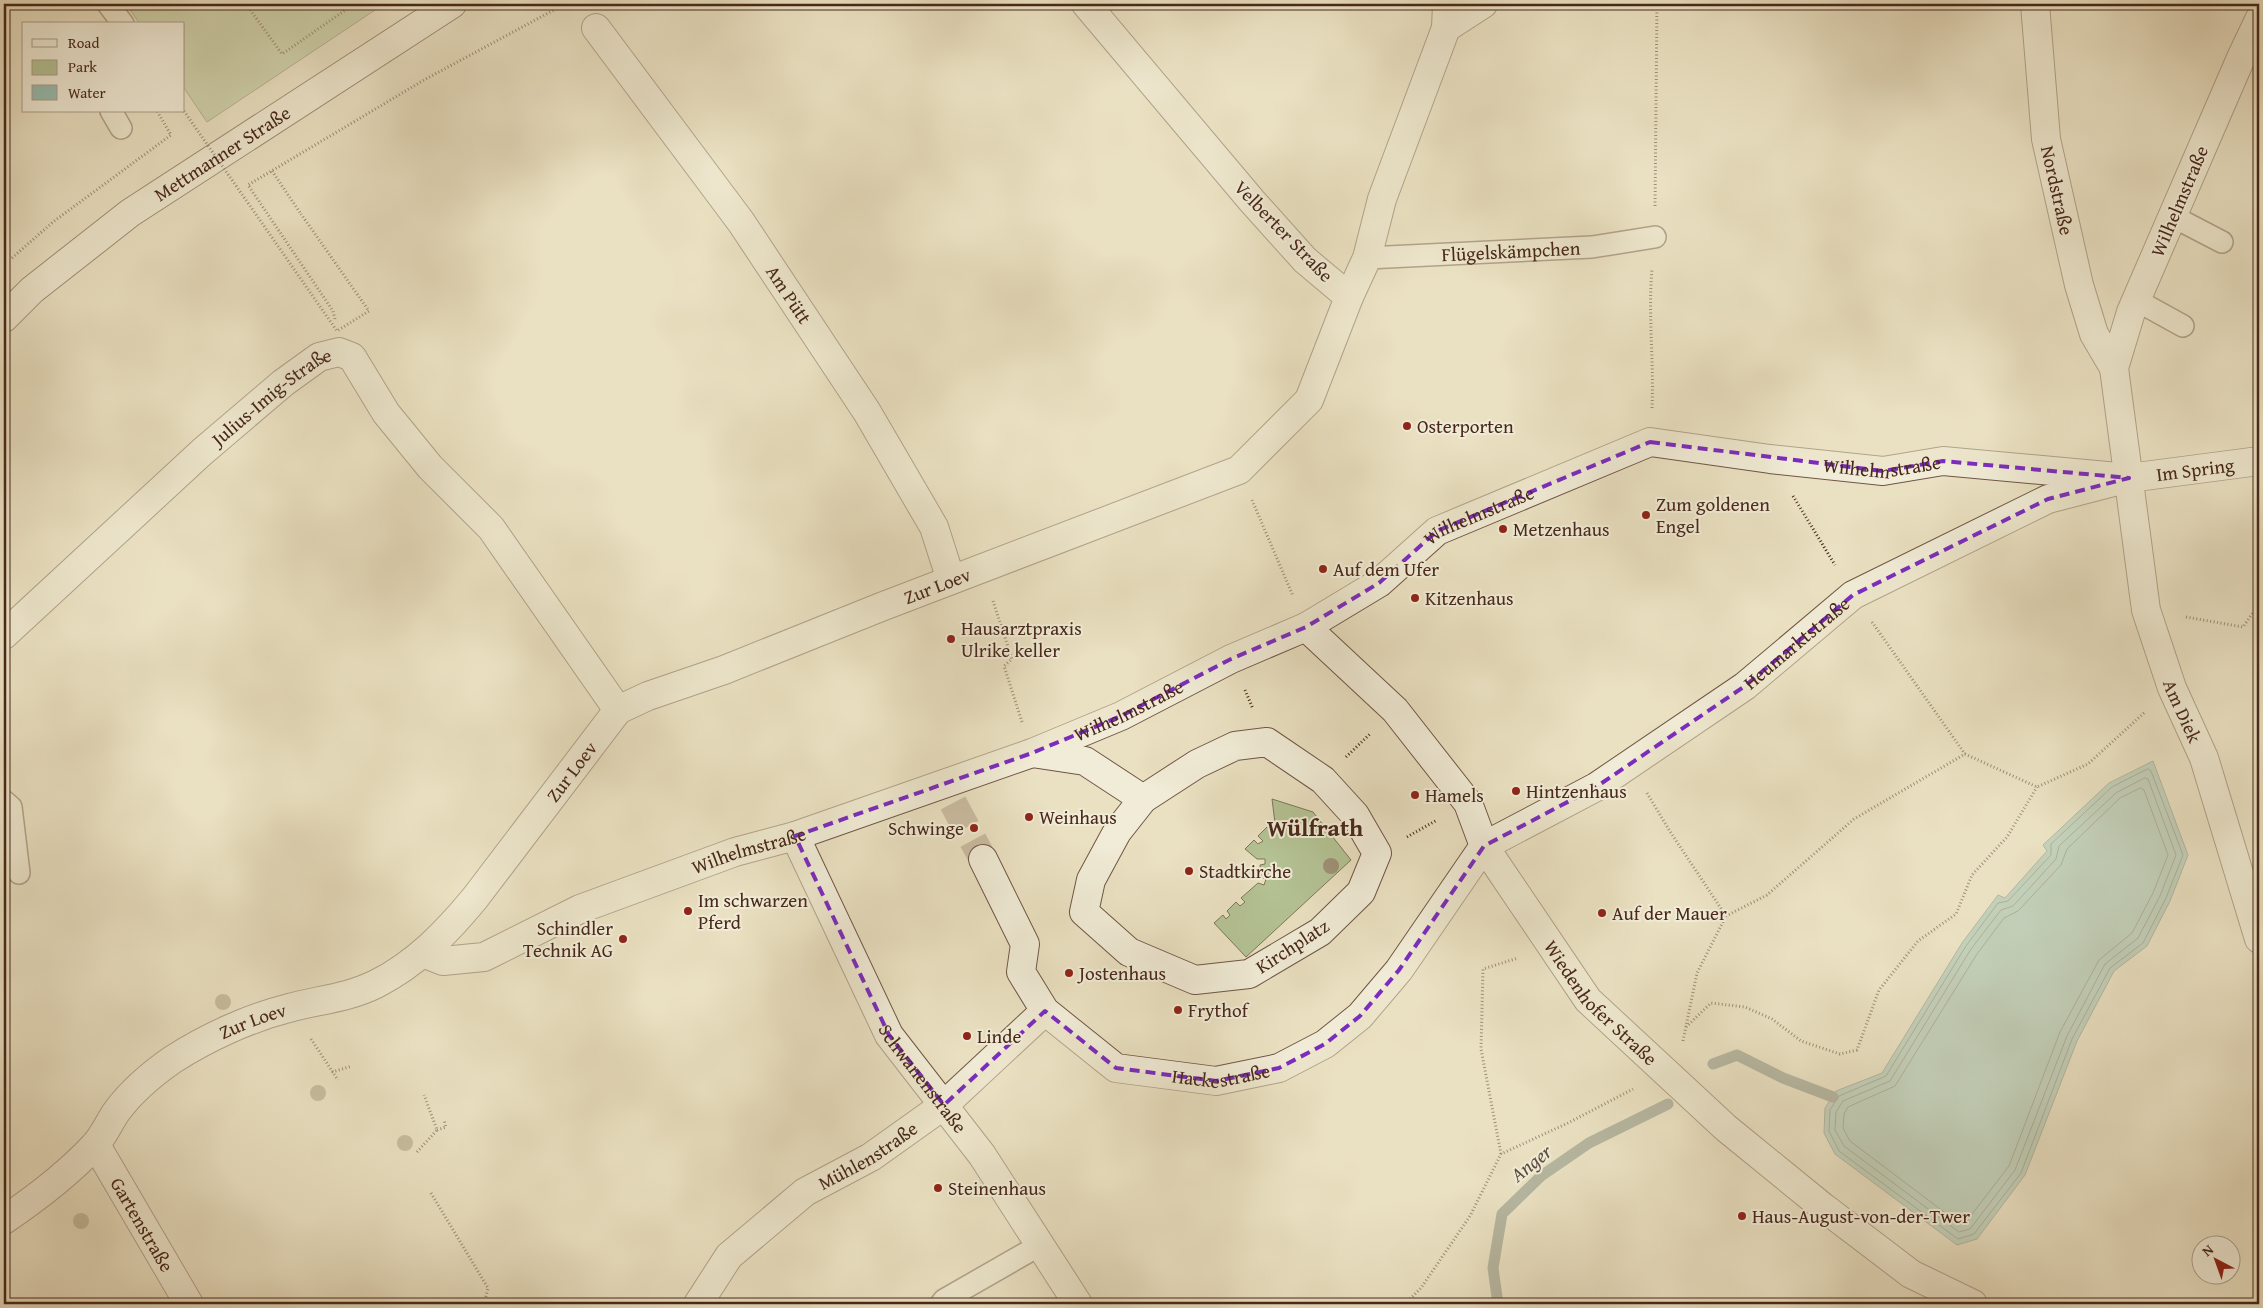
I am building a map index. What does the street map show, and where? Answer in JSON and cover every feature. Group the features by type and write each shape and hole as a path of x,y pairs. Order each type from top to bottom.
{"street":[{"name":"Mettmanner Straße","path":"4,318 32,290 130,213 452,4"},
{"name":"Velberter Straße","path":"1086,4 1252,201 1305,260 1349,297 1308,400 1239,470"},
{"path":"1349,297 1367,258 1382,199 1446,16 1483,4"},
{"name":"Nordstraße","path":"2035,4 2046,139 2079,285 2094,334 2114,368"},
{"name":"Wilhelmstraße","path":"423,953 443,961 484,957 580,909 735,852 948,794 1032,753 1121,716 1231,659 1306,627 1379,583 1437,531 1650,442 1770,459 1884,471 1943,461 2129,478 2114,368 2136,300 2259,20"},
{"name":"Am Pütt","path":"596,28 741,222 867,412 934,527 951,580"},
{"name":"Julius-Imig-Straße","path":"4,635 202,452 284,383 319,357 340,352 352,357 386,413 430,466 492,528 618,710"},
{"name":"Im Spring","path":"2129,478 2259,461"},
{"name":"Zur Loev","path":"4,1220 66,1172 96,1145 118,1110 141,1085 172,1060 208,1040 260,1016 290,1007 336,999 375,985 401,970 423,953 450,928 475,898 618,710 648,696 724,670 951,580 1048,545 1239,470"},
{"name":"Am Diek","path":"2129,478 2146,610 2172,688 2204,758 2259,939"},
{"name":"Heumarktstraße","path":"1484,846 1596,787 1745,686 1853,595 2048,498 2129,478"},
{"name":"Wiedenhofer Straße","path":"1306,627 1395,710 1468,803 1484,846 1588,1000 1726,1128 1823,1208 1911,1274 1974,1304"},
{"path":"1267,742 1323,780 1355,815 1377,853"},
{"name":"Kirchplatz","path":"1267,742 1235,746 1197,764 1143,799 1118,832 1091,880 1084,912 1129,952 1195,980 1249,974 1320,932 1361,892 1377,853"},
{"path":"1032,753 1085,761 1143,799"},
{"name":"Schwanenstraße","path":"794,836 889,1035 982,1155 1078,1304"},
{"name":"Hackestraße","path":"983,859 1025,944 1021,972 1045,1011 1116,1068 1216,1081 1279,1068 1324,1044 1360,1016 1399,970 1484,846"},
{"name":"Mühlenstraße","path":"698,1304 729,1256 805,1192 871,1157 944,1105 1045,1011"},
{"name":"Gartenstraße","path":"96,1145 189,1304"}],"lane":[{"path":"2172,216 2222,242"},
{"name":"Flügelskämpchen","path":"1367,258 1592,247 1655,237"},
{"path":"2136,300 2183,326"},
{"path":"4,801 11,807 19,873"},
{"path":"941,1304 1033,1233"}],"path":[{"path":"246,4 282,54 354,4"},
{"path":"340,352 333,311 248,185 424,80 566,4"},
{"path":"1653,372 1649,304 1655,237 1657,4"},
{"path":"11,260 53,222 172,135 158,112"},
{"path":"185,112 337,331 369,311 272,171"},
{"path":"1239,470 1306,627"},
{"path":"2146,610 2243,627 2259,604"},
{"path":"997,612 1012,659 1004,666 1032,753"},
{"path":"1231,659 1267,742"},
{"path":"1685,1028 1711,1003 1745,1008 1772,1019 1802,1041 1840,1054 1857,1050 1878,990 1918,941 1956,914 1972,875 2007,837 2036,787 2088,764 2172,688"},
{"path":"1323,780 1395,710"},
{"path":"1501,1154 1568,1123 1666,1072 1680,1058 1697,973 1726,916 1767,894 1854,819 1964,754 2036,787"},
{"path":"1629,763 1671,833 1726,916"},
{"path":"1377,853 1468,803"},
{"path":"1405,1304 1420,1288 1470,1216 1501,1154 1481,1049 1483,969 1552,947"},
{"path":"290,1007 338,1080"},
{"path":"332,1072 352,1066"},
{"path":"424,1096 437,1130"},
{"path":"417,1152 437,1130 446,1127 444,1120"},
{"path":"431,1193 488,1288 484,1304"},
{"path":"257,1304 262,1300"}],"highlighted area":[{"path":"1650,442 1883,471 1943,461 2129,478 2048,499 1853,595 1745,686 1596,787 1484,846 1399,970 1360,1016 1325,1044 1279,1068 1216,1081 1116,1068 1045,1011 944,1105 889,1035 795,836 1032,753 1121,716 1231,659 1306,627 1379,583 1437,531"}],"green space":[{"path":"126,4 384,4 207,122 185,89 185,22 139,22"},
{"path":"1272,799 1313,812 1351,860 1246,957 1214,923 1223,915 1226,919 1230,915 1227,911 1236,902 1240,906 1245,902 1241,898 1258,883 1264,885 1266,879 1261,877 1260,865 1265,864 1265,859 1257,859 1245,849 1254,840 1258,844 1263,841 1258,836 1267,827 1273,829 1275,823"}],"water":[{"path":"2153,761 2188,855 2170,901 2147,946 2114,971 2077,1041 2025,1175 1977,1239 1957,1245 1835,1154 1824,1133 1825,1108 1836,1091 1882,1073 1962,943 1998,895 2005,898 2047,851 2043,845 2109,783"}],"waterway":[{"name":"Anger","path":"1713,1064 1737,1055 1783,1078 1833,1097"},
{"name":"Anger","path":"1498,1304 1493,1268 1502,1214 1541,1176 1589,1143 1668,1104"}],"tunnel":[{"path":"953,803 983,859"}],"place":[{"name":"Osterporten","path":"1407,426"},
{"name":"Zum goldenen Engel","path":"1646,515"},
{"name":"Metzenhaus","path":"1503,529"},
{"name":"Auf dem Ufer","path":"1323,569"},
{"name":"Kitzenhaus","path":"1415,598"},
{"name":"Hausarztpraxis Ulrike keller","path":"951,639"},
{"name":"Hintzenhaus","path":"1516,791"},
{"name":"Hamels","path":"1415,795"},
{"name":"Weinhaus","path":"1029,817"},
{"name":"Schwinge","path":"974,828"},
{"name":"Stadtkirche","path":"1189,871"},
{"name":"Im schwarzen Pferd","path":"688,911"},
{"name":"Auf der Mauer","path":"1602,913"},
{"name":"Schindler Technik AG","path":"623,939"},
{"name":"Jostenhaus","path":"1069,973"},
{"name":"Frythof","path":"1178,1010"},
{"name":"Linde","path":"967,1036"},
{"name":"Steinenhaus","path":"938,1188"},
{"name":"Haus-August-von-der-Twer","path":"1742,1216"}],"district":[{"name":"Wülfrath","path":"1315,828"}]}
